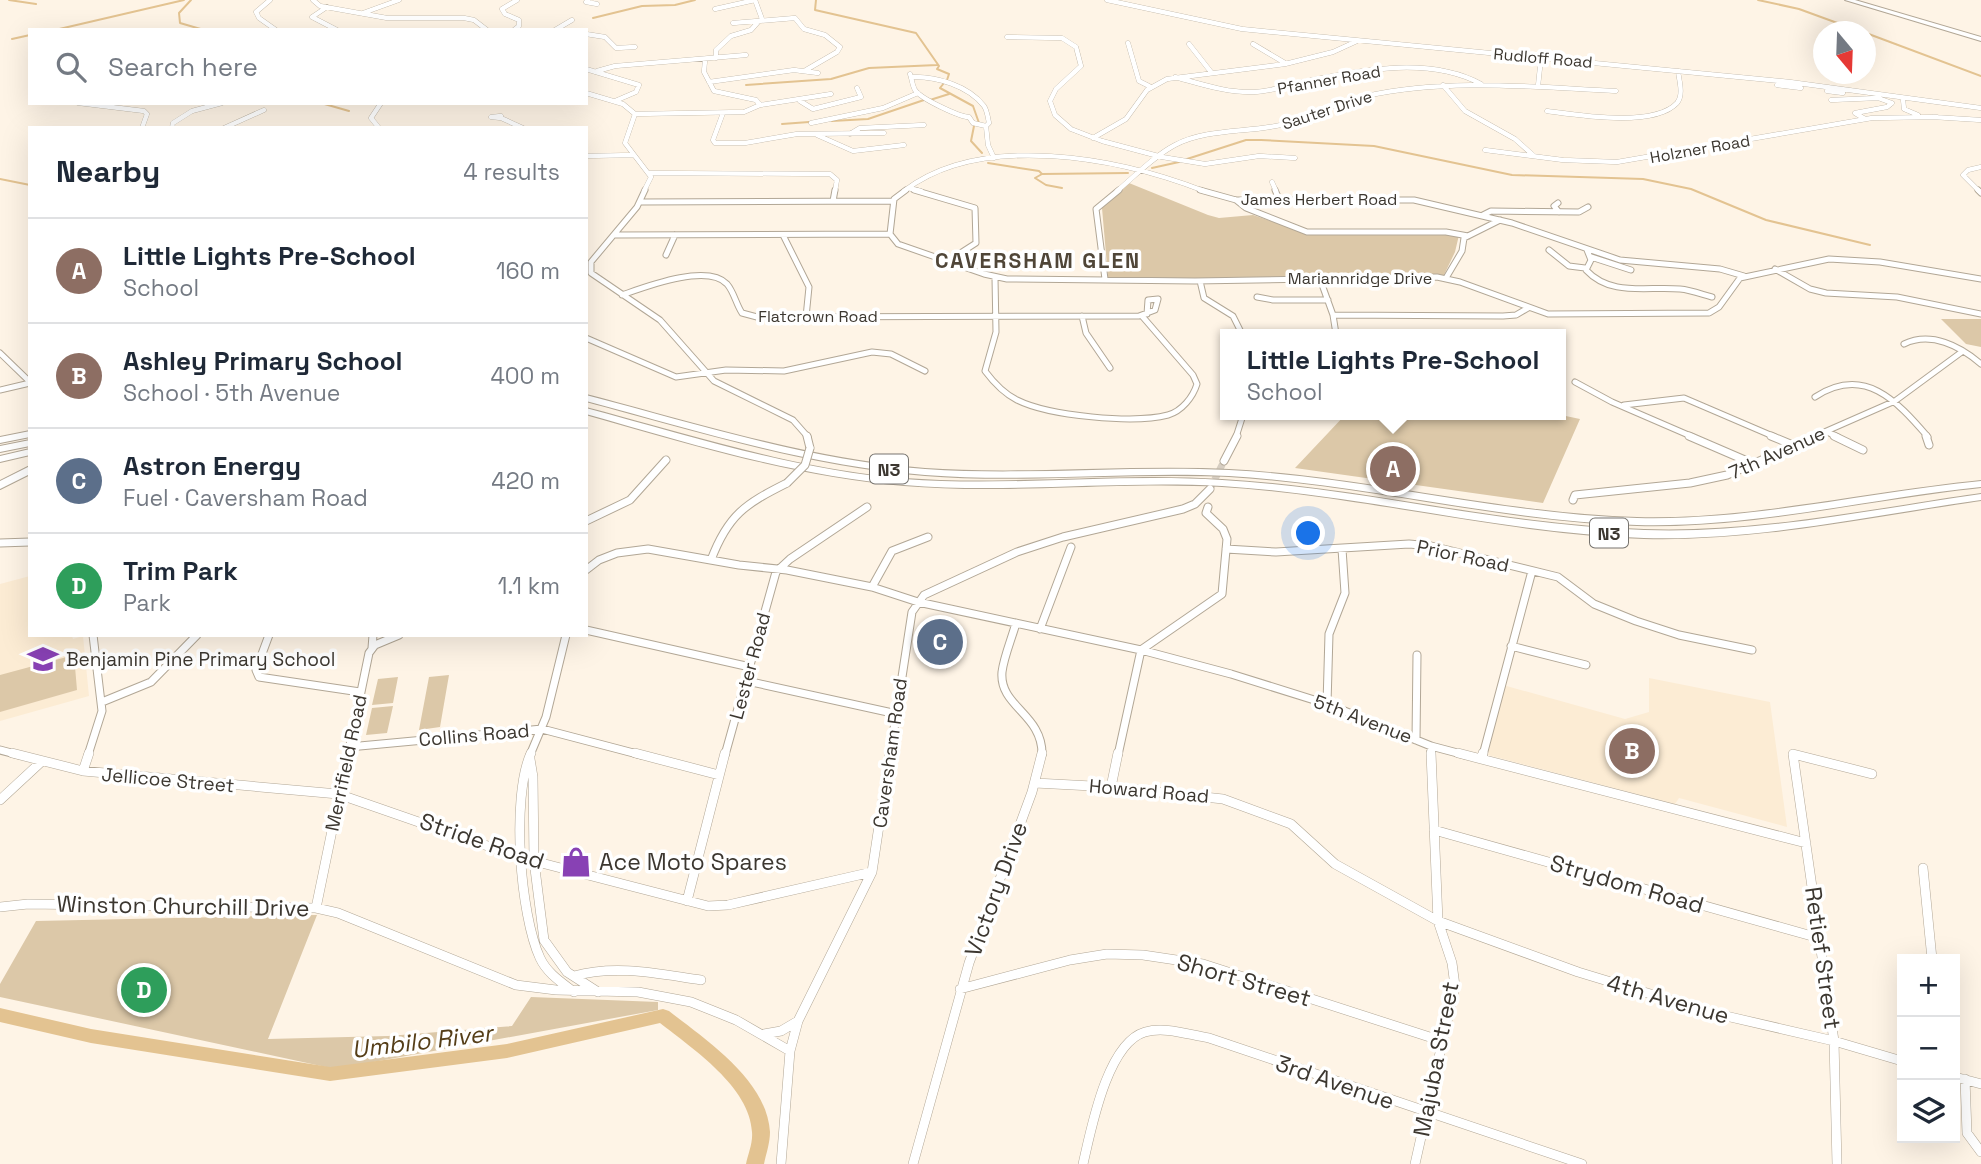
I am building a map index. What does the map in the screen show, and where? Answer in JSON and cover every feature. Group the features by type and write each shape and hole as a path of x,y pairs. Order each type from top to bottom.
{"highway":[{"path":"1847,0 1981,39"},
{"name":"N3","path":"588,399 769,448 885,468 968,474 1146,470 1243,473 1374,488 1522,512 1586,519 1664,522 1755,518 1981,484"},
{"name":"N3","path":"588,412 759,458 806,469 878,480 963,485 1147,482 1248,485 1337,495 1527,524 1615,533 1707,534 1768,530 1981,497"},
{"path":"0,441 28,435"},
{"path":"0,449 28,443"},
{"path":"0,459 28,452"},
{"path":"0,466 28,460"},
{"path":"0,486 28,470"}],"street":[{"path":"270,0 256,12 259,18 273,28"},
{"path":"313,0 316,4 327,7 394,18 464,18 474,20 484,28"},
{"path":"362,13 399,0"},
{"path":"516,28 519,20 505,14 502,9 517,0"},
{"path":"588,0 586,2 597,4"},
{"path":"715,9 755,0 761,20"},
{"name":"Rudloff Road","path":"1107,0 1231,28 1678,71 1981,108"},
{"path":"327,7 312,17 333,28"},
{"path":"733,23 795,19 804,29 825,35 841,47 838,52 806,70"},
{"path":"558,28 572,20"},
{"path":"716,58 716,50 729,38 749,31 761,20"},
{"path":"588,34 605,37 615,48 635,47"},
{"path":"1007,37 1067,40 1078,51 1081,66 1053,93 1051,108 1064,124 1093,138 1159,156 1205,163 1250,157 1295,158"},
{"path":"1093,138 1132,112 1141,94 1149,86 1175,76 1257,69 1336,51 1357,41"},
{"path":"1128,43 1135,57 1139,81 1149,86"},
{"path":"1189,44 1211,72"},
{"path":"1253,44 1286,63"},
{"path":"597,71 615,66 746,55"},
{"path":"1538,86 1541,58"},
{"path":"705,60 703,70 718,94 753,100 760,102 760,105"},
{"path":"588,69 640,86 636,92 615,101"},
{"name":"Pfanner Road","path":"1175,76 1224,90 1248,92 1393,69 1461,72 1482,84"},
{"path":"709,82 806,70 818,73"},
{"path":"1547,111 1622,117 1664,110 1677,103 1681,95 1678,71"},
{"path":"911,76 929,76 958,85 985,107 989,124 985,126 973,123 969,117 960,117 951,109 922,98 914,89 911,76"},
{"path":"1688,76 1776,83 1801,88"},
{"name":"Sauter Drive","path":"1105,279 1096,209 1169,148 1192,139 1286,124 1348,100 1384,92 1444,85 1482,84 1616,91"},
{"path":"1444,85 1465,111 1515,139 1534,156"},
{"path":"800,101 812,109 843,103 862,97 857,88"},
{"path":"1826,91 1878,98 1892,104 1855,113 1869,118 1890,114 1981,120"},
{"path":"811,122 909,100 918,93"},
{"path":"588,94 615,101 635,114 748,112 760,105 800,101 831,94"},
{"path":"1830,100 1878,98"},
{"path":"1903,99 1903,107 1909,116"},
{"path":"94,105 144,111 146,116 143,126"},
{"path":"172,126 182,116 215,105"},
{"path":"377,126 371,120 380,105"},
{"path":"1890,114 1903,107"},
{"path":"228,126 264,110"},
{"path":"723,113 713,140 715,143 745,143 816,134 884,133"},
{"path":"635,114 625,140 650,173 830,174 836,180 832,201"},
{"name":"Holzner Road","path":"1485,150 1593,162 1627,161 1869,118 1909,116"},
{"path":"501,118 519,126"},
{"path":"850,134 860,128 924,125"},
{"path":"985,126 988,145 994,158"},
{"path":"816,134 853,151 904,145"},
{"path":"1122,151 1134,149"},
{"path":"588,156 634,155"},
{"name":"James Herbert Road","path":"892,201 908,188 938,172 976,160 1065,159 1168,177 1216,196 1236,200 1406,199 1483,215 1620,260 1720,269 1745,276"},
{"path":"1981,167 1968,170 1963,175 1964,179 1981,193"},
{"path":"650,173 640,202 588,269 595,277 660,320 707,374 721,385 793,420 807,434 810,448 805,465 786,483 764,495 724,528 711,560"},
{"path":"1272,182 1279,200"},
{"path":"908,188 975,208 976,243 947,261"},
{"path":"1236,200 1246,208 1307,232 1446,232 1468,236"},
{"path":"640,202 892,201 890,233 898,244 995,278 1105,279 1201,285 1207,301 1239,321 1241,329"},
{"path":"1558,203 1554,206 1559,212"},
{"path":"1483,215 1491,211 1581,212 1588,207"},
{"path":"1446,278 1462,251 1464,238 1500,220"},
{"path":"614,235 890,233"},
{"path":"666,255 675,235"},
{"path":"783,235 808,284 806,317"},
{"path":"1586,249 1591,257 1631,270"},
{"path":"1549,250 1569,266 1585,268 1593,279 1631,289 1680,289 1712,297"},
{"path":"1585,268 1591,257"},
{"path":"1745,276 1818,260 1864,260 1981,279"},
{"path":"1775,269 1810,289 1826,293 1897,297 1981,314"},
{"name":"Mariannridge Drive","path":"1201,285 1218,280 1446,278 1528,308 1554,314 1709,313 1722,307 1732,285 1745,276"},
{"name":"Flatcrown Road","path":"622,295 675,278 716,278 728,284 742,313 757,317 1144,315 1197,384 1194,394 1176,412 1168,415 1064,415 1001,392 985,371 996,332 996,317"},
{"path":"995,278 996,317"},
{"path":"1320,279 1333,314 1335,329"},
{"path":"1257,298 1328,300"},
{"path":"1333,314 1503,316 1516,315 1528,308"},
{"path":"1082,316 1086,333 1111,368"},
{"path":"1904,344 1912,339 1925,338 1979,361"},
{"path":"588,339 672,376 731,370 784,371 879,351 925,371"},
{"path":"0,353 28,381"},
{"name":"7th Avenue","path":"1573,500 1575,495 1714,480 1895,401 1960,353"},
{"path":"1575,382 1612,402 1754,464"},
{"path":"0,390 28,383"},
{"path":"1815,397 1832,387 1853,383 1895,401 1929,439 1929,445"},
{"path":"1624,405 1684,398 1795,446"},
{"path":"1224,461 1242,420"},
{"path":"1827,432 1863,450"},
{"path":"588,520 630,500 666,460"},
{"path":"918,602 942,585 1017,552 1063,537 1183,509 1195,503 1210,489"},
{"path":"588,568 599,560 637,549 660,550 778,569 867,507"},
{"path":"1111,787 1141,650 1219,598 1223,590 1226,533 1206,513 1208,507"},
{"path":"872,587 892,551 928,537"},
{"path":"0,543 28,542"},
{"name":"Prior Road","path":"1226,549 1276,552 1418,544 1564,579 1594,604 1658,629 1752,650"},
{"path":"1040,629 1071,547"},
{"path":"1328,704 1328,641 1345,593 1342,549"},
{"name":"5th Avenue","path":"778,569 872,587 918,602 1141,650 1328,704 1431,746 1806,842"},
{"name":"Lester Road","path":"687,901 719,775 778,569"},
{"path":"1482,758 1532,571"},
{"name":"Caversham Road","path":"781,1164 790,1051 799,1021 872,872 908,629 912,612 918,602"},
{"name":"Victory Drive","path":"913,1164 960,989 1035,783 1042,741 1034,725 1011,701 1002,673 1016,623"},
{"path":"588,630 750,667"},
{"path":"83,771 97,733 102,702 93,637"},
{"path":"102,702 151,682 195,637"},
{"path":"269,637 256,670 259,677 360,692"},
{"name":"Merrifield Road","path":"316,908 373,637"},
{"path":"372,648 395,637"},
{"path":"565,637 542,729 522,775 520,791 522,858 531,933 538,956 551,973 574,992"},
{"path":"1511,646 1586,665"},
{"path":"1416,740 1417,655"},
{"path":"747,681 897,714"},
{"name":"Collins Road","path":"349,747 542,729 719,775"},
{"name":"Majuba Street","path":"1415,1164 1455,975 1438,922 1431,746"},
{"name":"Jellicoe Street","path":"0,750 83,771 338,793"},
{"name":"Retief Street","path":"1837,1164 1835,1041 1793,754 1872,774"},
{"path":"529,759 533,777 534,861 544,940 554,957 598,992"},
{"path":"0,800 41,762"},
{"name":"Howard Road","path":"1035,783 1207,796 1273,816 1291,824 1335,864 1438,922"},
{"name":"Stride Road","path":"338,793 522,858 708,906 728,905 872,872"},
{"name":"Strydom Road","path":"1434,831 1819,939"},
{"path":"1923,868 1932,954"},
{"name":"Winston Churchill Drive","path":"0,907 28,904 316,908 338,913 516,985 540,990 679,998 763,1034 790,1051"},
{"name":"4th Avenue","path":"1438,922 1578,972 1686,1005 1835,1041 1897,1060"},
{"name":"Short Street","path":"960,989 1085,957 1121,954 1168,957 1203,964 1443,1041"},
{"path":"575,976 589,971 611,970 701,980"},
{"path":"540,990 547,985 551,973"},
{"path":"763,1034 778,1032 799,1021"},
{"name":"3rd Avenue","path":"1083,1164 1098,1107 1121,1049 1128,1040 1143,1032 1160,1031 1209,1038 1582,1164"},
{"path":"1981,1084 1960,1078 1967,1133 1981,1152"}],"shaded area":[{"path":"1129,183 1208,215 1219,218 1253,215 1311,235 1459,235 1455,252 1444,275 1200,279 1108,277 1102,208"},
{"path":"1941,319 1981,319 1981,347 1966,344"},
{"path":"1566,416 1580,419 1543,503 1295,468 1340,420 1566,420"},
{"name":"Benjamin Pine Primary School","path":"28,577 28,637 83,637 89,696 0,721 0,584"},
{"path":"74,655 77,690 0,712 0,675"},
{"path":"449,675 440,727 419,730 429,677"},
{"path":"398,677 393,703 372,705 378,679"},
{"path":"1649,678 1770,702 1787,827 1679,798 1675,804 1488,755 1503,685 1625,719 1649,712"},
{"path":"393,706 387,733 366,735 372,708"},
{"path":"317,915 268,1039 388,1036 512,1026 531,997 658,1002 658,1010 335,1069 0,997 0,984 36,921"}],"waterway":[{"path":"9,0 36,4"},
{"path":"64,28 184,0"},
{"path":"191,0 179,13 180,23 197,28"},
{"path":"593,18 642,6 675,5 695,0"},
{"path":"816,0 815,10 916,33 939,66 937,69 949,74 947,80"},
{"path":"1758,0 1799,9 1832,21"},
{"path":"12,39 28,35"},
{"path":"1876,37 1981,76"},
{"path":"746,85 831,79 869,68 937,65"},
{"path":"944,83 940,88 973,106 979,123"},
{"path":"930,100 949,94"},
{"path":"832,121 868,119 924,100"},
{"path":"328,105 349,111"},
{"path":"782,124 809,122"},
{"path":"974,126 971,141 982,153"},
{"path":"1187,159 1246,140 1261,140 1374,146 1512,175 1643,179 1691,189 1766,220 1870,245"},
{"path":"1152,168 1179,162"},
{"path":"988,163 1039,171 1042,174"},
{"path":"1042,174 1128,173"},
{"path":"1042,174 1035,178 1046,185 1062,188"},
{"path":"0,179 28,185"},
{"name":"Umbilo River","path":"0,1015 91,1036 330,1074 507,1051 663,1016 724,1066 750,1098 758,1114 761,1132 755,1164"}],"tunnel":[{"path":"1210,489 1224,461"}],"place":[{"name":"Little Lights Pre-School","path":"1393,469"},
{"name":"Astron Energy","path":"940,642"},
{"name":"Benjamin Pine Primary School","path":"43,659"},
{"name":"Ashley Primary School","path":"1632,751"},
{"name":"Ace Moto Spares","path":"576,862"},
{"name":"Trim Park","path":"144,990"}],"district":[{"name":"CAVERSHAM GLEN","path":"1038,260"}]}
